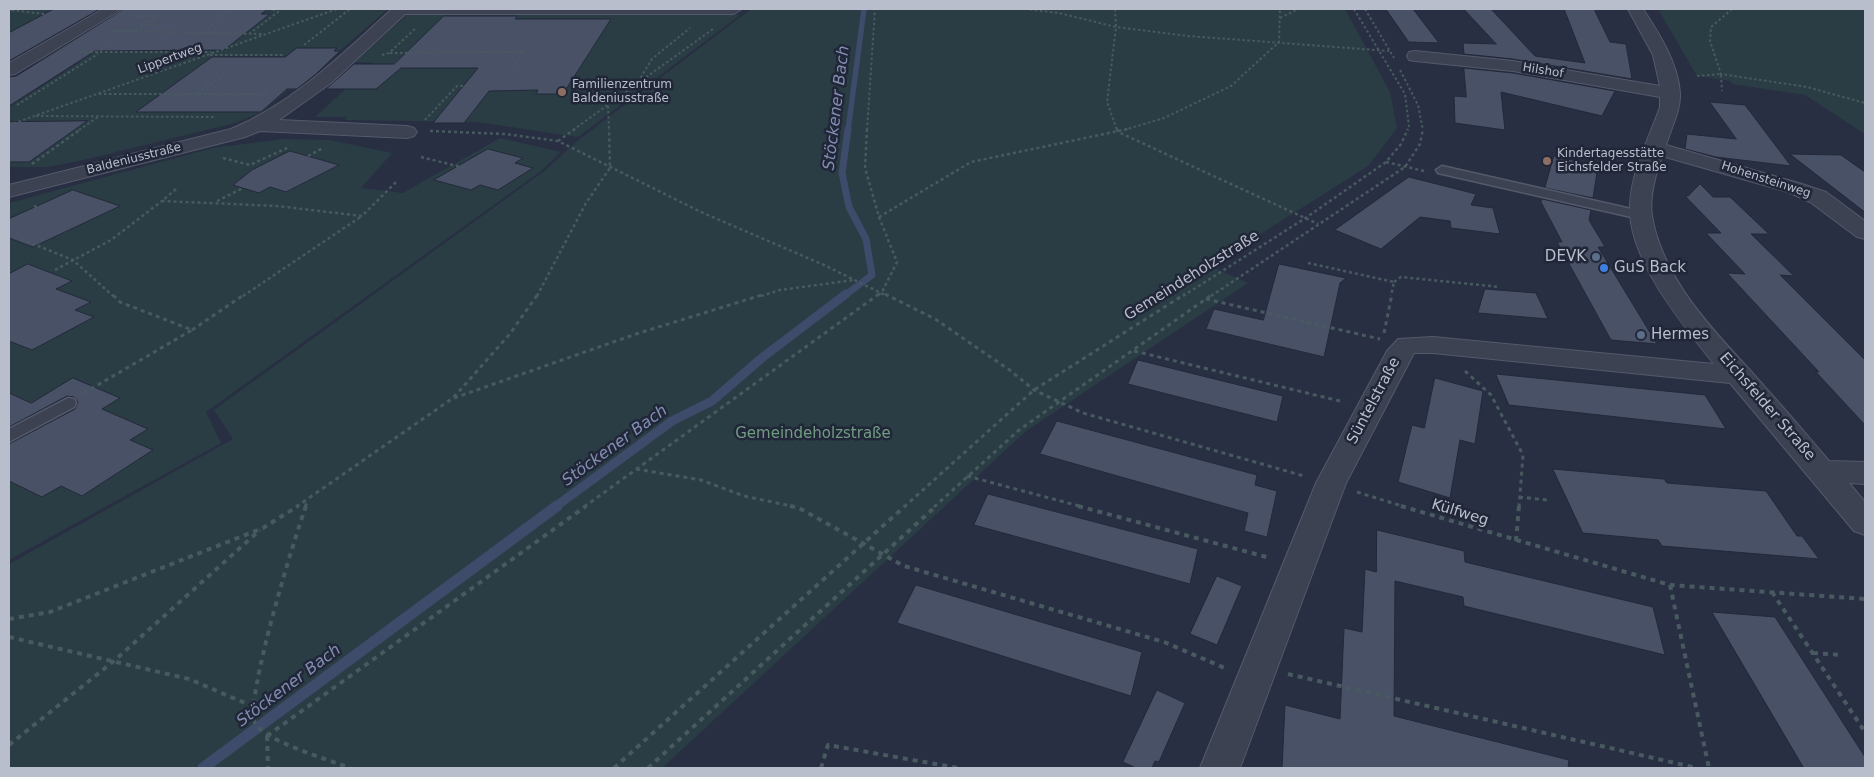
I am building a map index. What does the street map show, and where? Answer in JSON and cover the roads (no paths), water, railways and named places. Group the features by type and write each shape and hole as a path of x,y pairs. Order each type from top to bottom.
{"street":[{"path":"400,9 734,9"},
{"name":"Baldeniusstraße","path":"9,191 238,133 260,125 275,117 306,94 400,9"},
{"name":"Eichsfelder Straße","path":"1636,9 1652,35 1665,62 1671,93 1669,107 1643,186 1640,215 1650,248 1664,277 1694,321 1865,523"},
{"path":"9,70 107,13"},
{"name":"Hilshof","path":"1415,56 1513,66 1671,93"},
{"name":"Baldeniusstraße","path":"260,125 410,132"},
{"name":"Hohensteinweg","path":"1656,148 1795,188 1818,197 1836,208 1865,232"},
{"name":"Süntelstraße","path":"1220,768 1331,483 1400,351 1407,345 1457,347 1739,375"},
{"path":"1822,471 1865,473"}],"lane":[{"path":"1442,170 1640,215"},
{"path":"9,436 68,402"}],"waterway":[{"name":"Stöckener Bach","path":"848,130 864,9"},
{"name":"Stöckener Bach","path":"844,296 872,275 866,239 849,207 842,173 848,129"},
{"name":"Stöckener Bach","path":"555,507 672,421 712,401 763,357 846,294"},
{"name":"Stöckener Bach","path":"203,768 557,506"}],"place":[{"name":"Familienzentrum Baldeniusstraße","path":"562,92"},
{"name":"Kindertagesstätte Eichsfelder Straße","path":"1547,161"},
{"name":"DEVK","path":"1596,257"},
{"name":"GuS Back","path":"1604,268"},
{"name":"Hermes","path":"1641,335"}],"park label":[{"name":"Gemeindeholzstraße","path":"813,434"}]}
